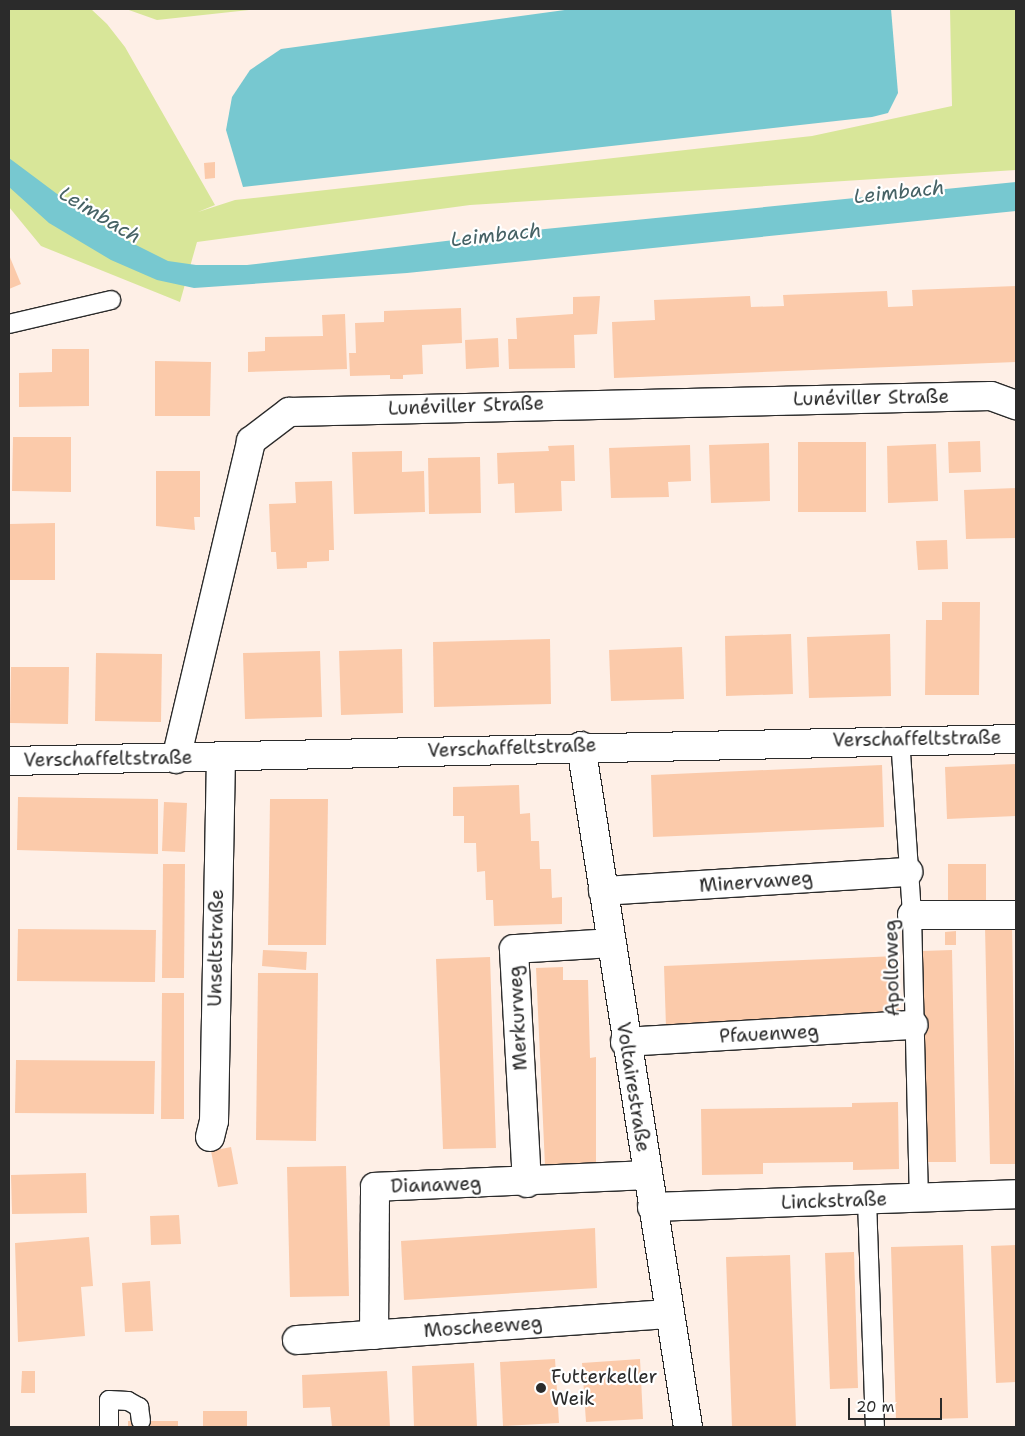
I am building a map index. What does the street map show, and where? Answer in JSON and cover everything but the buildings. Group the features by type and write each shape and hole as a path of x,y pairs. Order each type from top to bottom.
{"street":[{"name":"Lunéviller Straße","path":"176,759 251,440 289,412 992,396 1016,405"},
{"name":"Verschaffeltstraße","path":"9,761 221,758 900,738 1016,738"},
{"name":"Voltairestraße","path":"581,746 625,1042 688,1427"},
{"name":"Unseltstraße","path":"210,1137 214,1121 221,758"},
{"name":"Minervaweg","path":"603,891 908,872"},
{"path":"912,914 1016,915"},
{"name":"Merkurweg","path":"527,1183 514,949 611,944"},
{"name":"Pfauenweg","path":"625,1042 914,1025"},
{"name":"Dianaweg","path":"374,1335 375,1187 527,1183 646,1175"},
{"name":"Linckstraße","path":"652,1207 1016,1194"},
{"name":"Moscheeweg","path":"297,1340 668,1314"}],"lane":[{"path":"9,324 111,300"},
{"name":"Apolloweg","path":"900,738 912,914 919,1198"},
{"path":"867,1200 875,1427"},
{"path":"109,1427 109,1400 128,1401 140,1407 141,1421"}],"green space":[{"path":"9,9 91,9 107,24 125,47 215,205 198,212 235,200 812,136 952,106 950,9 1016,9 1016,170 470,205 197,242 180,302 41,246 9,207"},
{"path":"126,9 259,9 157,20"}],"water":[{"path":"572,9 891,9 898,93 888,113 872,117 243,187 226,130 232,97 250,70 281,49"},
{"name":"Leimbach","path":"9,158 84,214 134,244 168,261 196,265 247,265 545,229 1016,182 1016,211 407,273 194,288 157,280 111,260 49,223 9,187"}],"place":[{"name":"Futterkeller Weik","path":"541,1388"}]}
